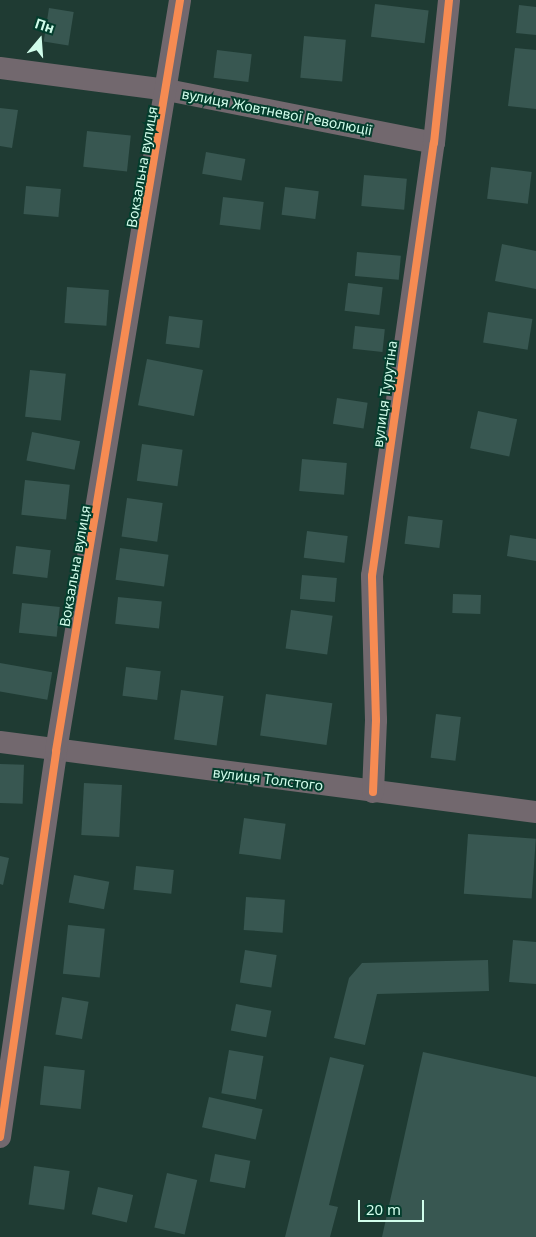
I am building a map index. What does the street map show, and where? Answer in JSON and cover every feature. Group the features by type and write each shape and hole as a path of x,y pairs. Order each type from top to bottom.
{"street":[{"name":"Вокзальна вулиця","path":"0,1137 56,751 167,90 180,0"},
{"name":"вулиця Турутіна","path":"372,792 376,720 372,576 434,142 449,0"},
{"name":"вулиця Жовтневої Революції","path":"0,68 167,90 434,142"},
{"name":"вулиця Толстого","path":"0,742 56,751 536,812"}],"building":[{"path":"375,4 429,11 425,43 371,37"},
{"path":"519,5 536,7 536,35 516,33"},
{"path":"49,8 74,12 68,45 44,42"},
{"path":"304,36 346,40 342,82 300,78"},
{"path":"515,48 536,50 536,109 508,106"},
{"path":"217,50 252,54 248,82 214,78"},
{"path":"0,108 18,110 12,148 0,146"},
{"path":"87,131 131,136 127,171 83,167"},
{"path":"206,152 245,159 242,181 202,174"},
{"path":"491,167 532,172 528,204 487,199"},
{"path":"364,175 407,179 404,210 361,206"},
{"path":"26,186 61,189 58,217 24,214"},
{"path":"285,187 319,191 315,219 282,215"},
{"path":"223,197 264,202 260,230 220,225"},
{"path":"502,244 536,251 536,289 495,281"},
{"path":"357,252 401,256 399,280 355,276"},
{"path":"348,283 383,287 379,315 345,311"},
{"path":"67,287 109,290 106,326 64,323"},
{"path":"488,312 532,319 528,350 483,343"},
{"path":"169,316 203,320 199,348 166,344"},
{"path":"355,326 385,329 382,352 353,349"},
{"path":"147,359 203,370 194,416 138,405"},
{"path":"30,370 66,374 61,421 25,417"},
{"path":"337,398 368,403 364,429 333,424"},
{"path":"478,411 517,419 509,456 470,448"},
{"path":"32,432 80,441 75,470 26,460"},
{"path":"142,444 183,450 177,486 137,481"},
{"path":"302,459 347,463 344,495 299,491"},
{"path":"25,480 70,485 66,520 21,515"},
{"path":"127,498 163,503 157,542 122,537"},
{"path":"408,516 443,520 439,548 405,544"},
{"path":"307,531 348,536 344,563 304,558"},
{"path":"510,535 536,539 536,561 507,556"},
{"path":"16,546 51,550 47,578 13,574"},
{"path":"120,548 169,555 164,587 116,580"},
{"path":"302,575 337,578 335,602 300,599"},
{"path":"453,594 481,595 480,614 452,613"},
{"path":"118,597 162,602 159,628 115,624"},
{"path":"22,603 60,607 57,637 19,633"},
{"path":"291,610 333,616 327,654 286,649"},
{"path":"0,663 52,672 47,700 0,691"},
{"path":"126,667 161,671 157,700 122,696"},
{"path":"181,690 224,696 217,745 174,740"},
{"path":"266,694 332,703 327,745 260,736"},
{"path":"436,714 461,717 455,761 431,758"},
{"path":"0,764 24,765 23,804 0,803"},
{"path":"84,783 122,785 119,837 81,835"},
{"path":"244,818 286,824 281,859 239,854"},
{"path":"468,834 536,839 532,899 464,894"},
{"path":"0,856 9,858 3,885 0,884"},
{"path":"136,866 174,870 171,894 133,890"},
{"path":"74,875 109,882 104,909 69,902"},
{"path":"246,897 285,900 283,933 244,930"},
{"path":"68,925 105,929 100,978 63,974"},
{"path":"513,940 536,942 536,984 509,982"},
{"path":"245,950 277,955 271,988 240,983"},
{"path":"488,960 489,991 377,994 365,1045 334,1038 349,978 362,963"},
{"path":"62,997 89,1002 82,1039 55,1034"},
{"path":"236,1004 271,1011 266,1037 231,1031"},
{"path":"229,1050 263,1056 256,1099 221,1093"},
{"path":"423,1052 536,1077 536,1237 382,1237"},
{"path":"330,1057 364,1065 329,1205 338,1207 330,1237 285,1237"},
{"path":"44,1066 85,1070 81,1109 40,1105"},
{"path":"209,1097 263,1109 256,1140 202,1127"},
{"path":"215,1154 250,1161 245,1188 210,1181"},
{"path":"34,1166 70,1171 64,1210 29,1205"},
{"path":"167,1173 197,1180 185,1235 154,1228"},
{"path":"98,1187 133,1195 127,1222 92,1214"}],"cycle path":[{"path":"0,1137 56,751 180,0"},
{"path":"373,792 376,720 372,576 434,143 449,0"}]}
